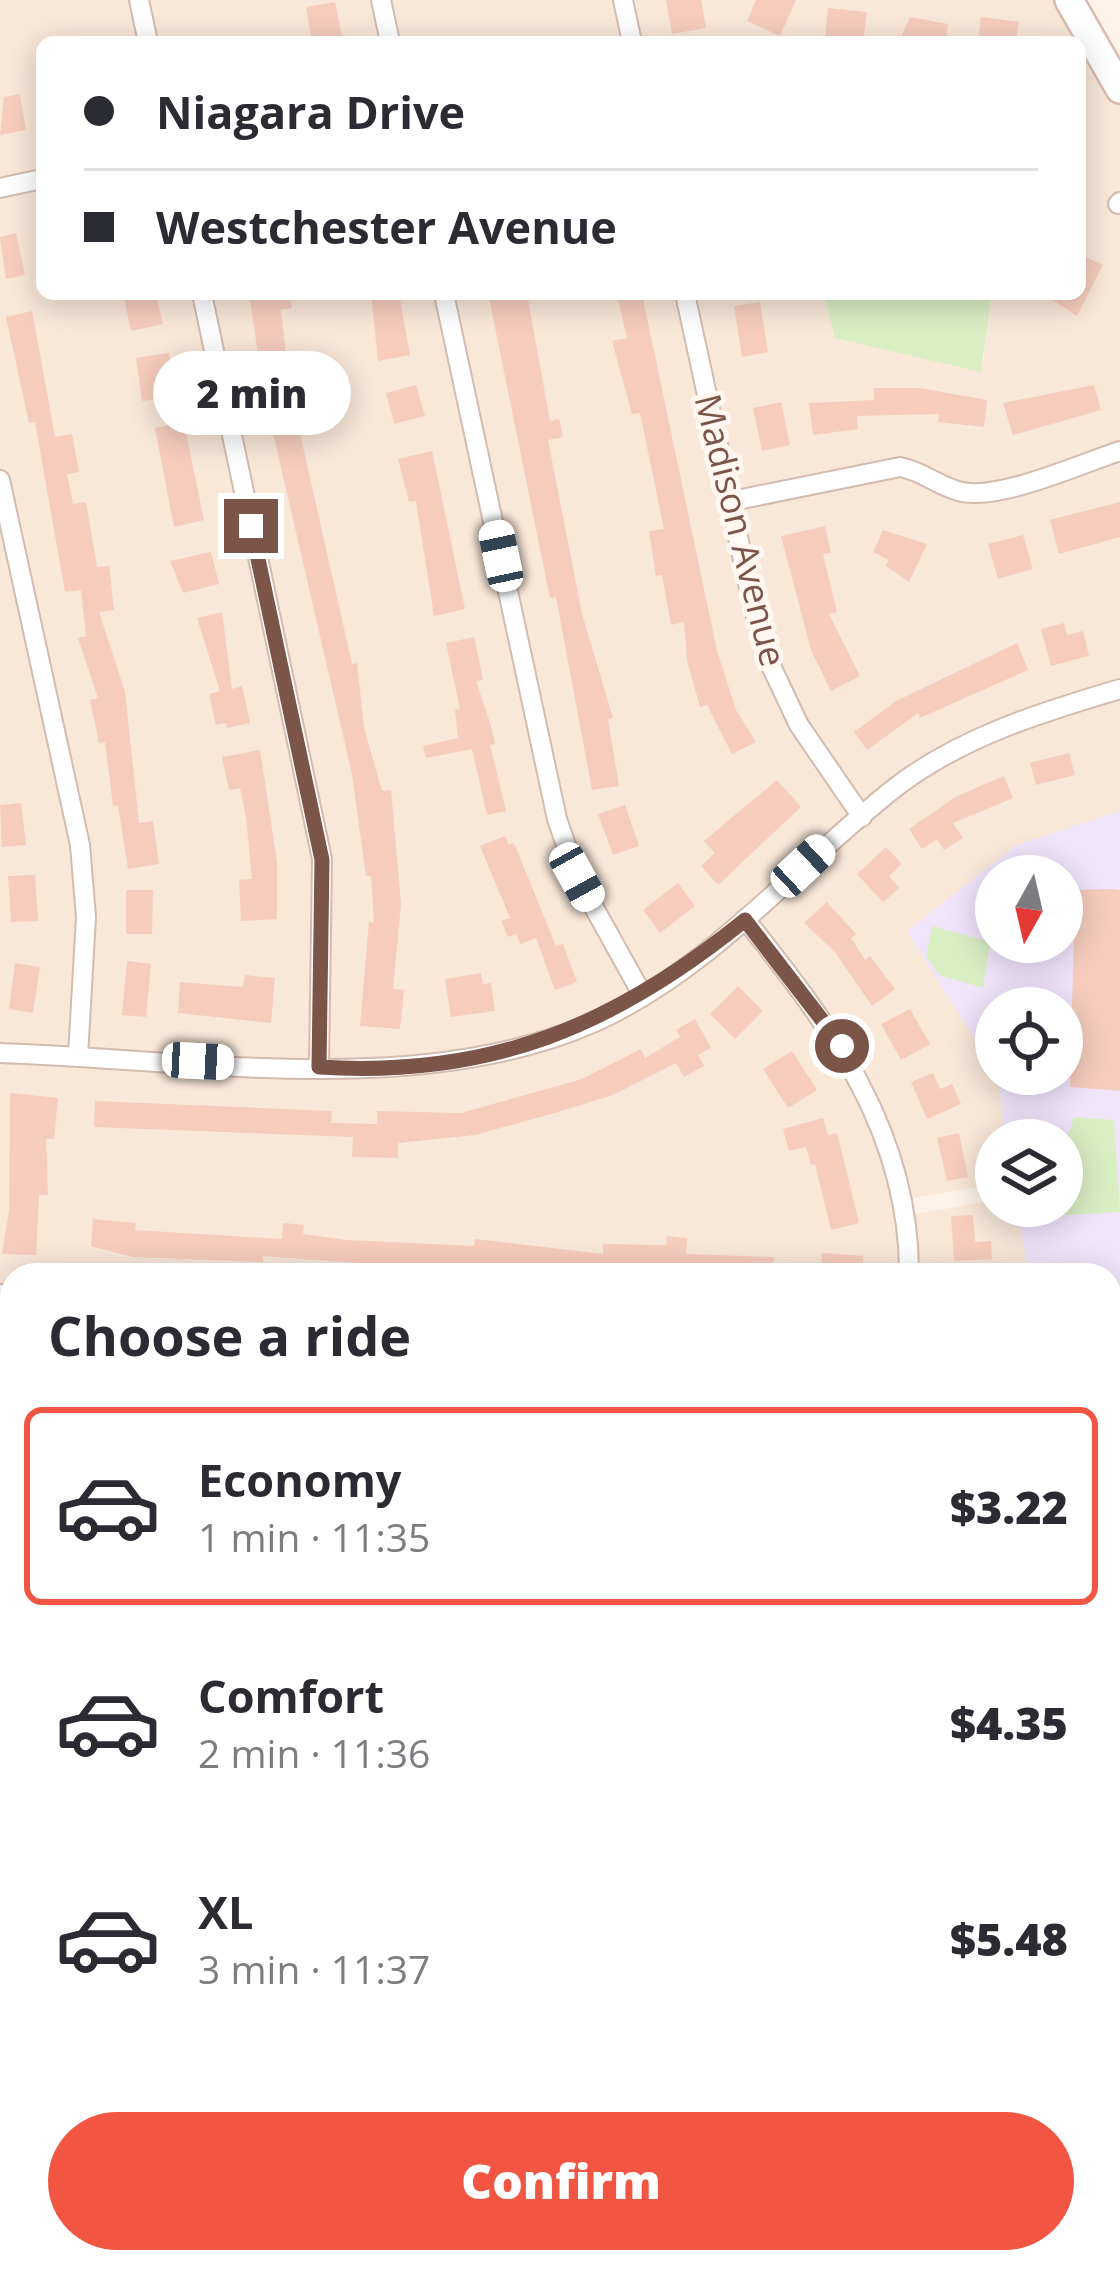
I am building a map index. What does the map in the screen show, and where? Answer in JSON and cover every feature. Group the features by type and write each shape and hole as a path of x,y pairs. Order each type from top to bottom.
{"main road":[{"path":"1069,0 1120,89"}],"street":[{"path":"140,0 147,36"},
{"path":"381,0 389,36"},
{"path":"623,0 631,36"},
{"path":"0,188 36,180"},
{"path":"203,300 322,860 319,1067"},
{"path":"445,300 557,819 577,877 642,994"},
{"name":"Madison Avenue","path":"686,300 772,668 799,725 862,817"},
{"path":"732,501 900,467 918,470 942,486 983,494 1120,452"},
{"path":"0,480 80,845 86,917 78,1056"},
{"path":"0,1053 418,1068 508,1053 593,1022 685,969 862,817 940,758 1009,725 1120,689"},
{"path":"745,920 829,1024 855,1067 896,1171 908,1263"}],"shaded area":[{"path":"0,0 1069,0 1120,89 1120,811 1017,845 1004,855 975,855 975,878 908,931 975,1040 975,1095 1000,1095 1003,1119 975,1119 975,1188 906,1199 910,1215 975,1204 975,1227 1021,1227 1026,1263 0,1263"},
{"path":"1120,811 1120,1263 1026,1263 1021,1227 1083,1227 1083,1119 1003,1119 1000,1095 1083,1095 1083,987 975,987 975,1039 907,931 975,878 975,963 1083,963 1083,855 1004,855 1017,845"}],"green space":[{"path":"826,300 991,300 981,372 835,338"},
{"path":"932,926 975,938 975,963 987,963 983,987 939,975 926,956"},
{"path":"1074,1117 1114,1120 1120,1212 1083,1214 1083,1119"}],"building":[{"path":"666,0 701,0 706,28 672,34"},
{"path":"756,0 796,0 780,36 747,21"},
{"path":"335,2 342,36 311,36 306,7"},
{"path":"828,8 867,12 864,36 825,36"},
{"path":"910,17 948,24 947,36 902,36"},
{"path":"981,17 1019,22 1017,36 979,36"},
{"path":"20,94 26,130 0,135 4,97"},
{"path":"16,233 25,275 6,279 0,237"},
{"path":"1086,257 1103,265 1086,298"},
{"path":"124,300 157,300 163,324 131,331"},
{"path":"250,300 290,300 292,308 281,310 290,389 352,664 357,663 364,728 382,791 391,790 401,904 393,989 404,990 400,1029 360,1026 369,922 374,923 371,876 366,876 352,774 264,394"},
{"path":"372,300 400,300 410,355 378,361"},
{"path":"489,300 528,300 550,421 559,419 563,437 548,440 582,614 613,718 608,719 619,786 592,790 556,597 550,598"},
{"path":"618,300 643,300 717,651 736,710 756,742 732,754 707,705 700,707 687,660 684,622 671,625 662,575 656,576 649,531 664,529 640,413 632,414 612,341 627,338"},
{"path":"1052,300 1085,300 1077,316"},
{"path":"760,302 768,352 742,357 734,306"},
{"path":"32,311 55,437 72,434 79,472 67,474 73,504 86,502 97,567 109,566 114,610 99,612 125,692 139,823 153,821 159,864 128,869 118,805 113,806 105,742 99,743 90,700 98,698 78,638 86,636 81,590 65,592 35,422 29,423 6,317"},
{"path":"169,353 175,397 142,401 136,358"},
{"path":"416,385 425,416 394,424 386,393"},
{"path":"1094,385 1101,410 1013,435 1003,403"},
{"path":"874,388 920,388 987,400 984,427 938,422 939,414 857,416 858,429 813,435 809,403 874,400"},
{"path":"781,402 790,445 762,451 753,408"},
{"path":"184,423 204,520 174,527 155,428"},
{"path":"432,451 465,609 434,616 416,501 409,502 398,459"},
{"path":"1120,502 1120,537 1059,554 1050,520"},
{"path":"825,526 831,553 823,554 837,612 829,614 860,676 831,691 811,650 781,536"},
{"path":"883,530 927,544 909,582 886,566 889,560 873,552"},
{"path":"1023,535 1033,569 998,579 988,544"},
{"path":"211,552 219,584 183,593 170,561"},
{"path":"222,612 232,689 242,686 250,723 227,728 226,723 216,725 209,694 220,691 197,618"},
{"path":"1064,623 1067,635 1083,631 1089,656 1051,666 1041,629"},
{"path":"474,637 483,680 476,681 491,726 495,744 490,745 506,811 487,815 472,749 426,758 423,746 458,738 455,710 460,709 446,643"},
{"path":"1017,643 1028,670 920,718 918,713 867,750 854,732 896,701"},
{"path":"260,750 277,862 277,919 241,921 239,880 252,879 246,817 240,788 229,790 222,757"},
{"path":"1069,753 1075,775 1036,785 1030,763"},
{"path":"1004,776 1013,798 953,823 963,838 944,850 937,839 922,849 909,829 957,796"},
{"path":"777,780 801,807 718,885 701,866 715,853 704,841"},
{"path":"21,803 26,845 2,847 0,805"},
{"path":"625,805 639,846 613,855 598,814"},
{"path":"505,836 509,845 514,843 556,946 563,944 577,982 555,990 536,938 520,944 516,934 508,937 501,921 510,918 480,846"},
{"path":"886,847 902,864 889,876 899,888 883,902 857,874"},
{"path":"35,875 38,921 11,922 8,876"},
{"path":"678,883 695,906 660,933 643,910"},
{"path":"126,890 153,890 152,934 126,934"},
{"path":"1083,890 1120,890 1120,1091 1083,1088 1083,987 1073,987 1073,963 1083,963"},
{"path":"827,902 856,934 851,938 865,960 870,956 895,989 872,1006 835,952 804,923"},
{"path":"127,961 151,964 146,1017 122,1015"},
{"path":"15,963 40,967 33,1013 9,1009"},
{"path":"481,973 483,984 491,983 495,1011 451,1017 445,979"},
{"path":"245,975 275,978 271,1023 178,1013 180,982 243,987"},
{"path":"738,986 763,1011 735,1039 710,1014"},
{"path":"910,1009 930,1044 901,1060 881,1024"},
{"path":"695,1019 711,1048 698,1055 704,1066 684,1077 676,1063 613,1095 551,1114 475,1135 398,1143 398,1158 352,1157 353,1137 94,1127 95,1101 332,1111 331,1123 377,1124 377,1111 461,1113 582,1079 641,1049 645,1058 680,1037 676,1030"},
{"path":"792,1051 817,1090 788,1108 763,1069"},
{"path":"933,1073 940,1089 952,1084 961,1104 927,1119 911,1082"},
{"path":"10,1093 58,1098 54,1139 46,1139 48,1195 39,1195 36,1255 2,1254 9,1211"},
{"path":"823,1118 828,1135 837,1133 859,1223 831,1230 815,1164 811,1165 806,1147 789,1151 783,1129"},
{"path":"959,1133 968,1177 947,1181 937,1138"},
{"path":"973,1215 975,1242 991,1241 992,1259 954,1261 951,1216"},
{"path":"93,1219 136,1223 135,1230 282,1239 283,1223 304,1225 303,1234 348,1240 474,1246 475,1239 603,1254 603,1244 666,1245 667,1236 687,1238 686,1254 774,1257 773,1263 357,1263 263,1256 263,1262 133,1257 91,1246"},
{"path":"822,1253 863,1256 863,1263 822,1263"}],"route":[{"path":"251,526 322,860 325,908 319,1067 418,1068 508,1053 610,1014 685,969 745,920 842,1046"}]}
